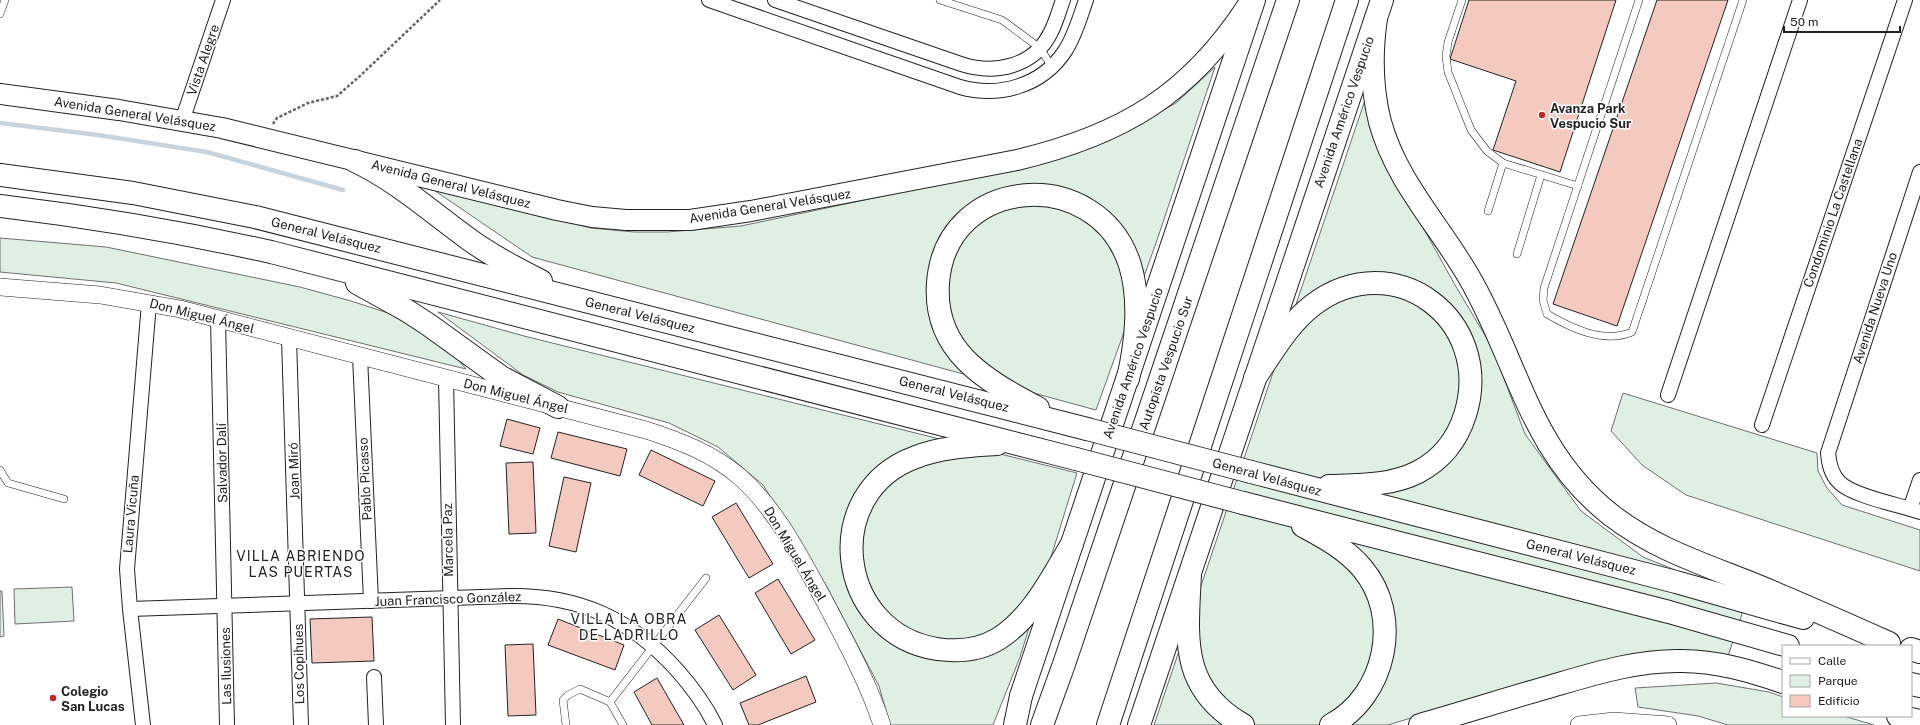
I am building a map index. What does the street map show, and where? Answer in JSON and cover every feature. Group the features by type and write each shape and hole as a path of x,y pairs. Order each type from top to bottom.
{"main road":[{"name":"Avenida General Velásquez","path":"0,94 118,110 182,121 264,138 575,214 606,218 674,221 751,211 1017,160 1061,148 1101,134 1147,109 1181,84 1222,42 1253,0"},
{"name":"Avenida Américo Vespucio","path":"1009,725 1021,696 1128,379 1253,0"},
{"name":"Autopista Vespucio Sur","path":"1042,725 1067,656 1288,0"},
{"path":"1108,725 1347,0"},
{"name":"Avenida Américo Vespucio","path":"1139,725 1379,9"},
{"path":"1379,9 1372,51 1373,78 1376,101 1385,137 1406,182 1472,282 1492,321 1535,421 1568,473 1610,514 1637,533 1660,546 1894,644"},
{"path":"355,161 395,182 484,249 532,276 586,301"},
{"name":"General Velásquez","path":"0,175 133,193 255,218 1085,428 1301,486 1676,582 1894,644"},
{"path":"1085,428 1038,407 998,386 967,362 952,344 944,328 939,311 938,276 949,244 963,224 976,213 999,201 1011,197 1034,194 1046,194 1069,200 1091,212 1100,219 1119,241 1128,259 1133,276 1136,334 1128,379"},
{"path":"0,206 58,213 166,230 225,242 316,264 1670,612 1785,645"},
{"path":"316,264 371,290 406,310 496,374 558,406"},
{"path":"1255,378 1287,331 1300,317 1325,297 1349,287 1377,283 1405,287 1416,292 1437,306 1454,324 1460,335 1470,366 1469,398 1457,435 1441,455 1418,472 1390,481 1372,484 1301,486"},
{"path":"1017,443 966,447 926,453 899,465 881,479 865,498 852,535 852,564 855,579 866,604 881,622 892,631 918,644 944,650 978,648 998,639 1026,616 1036,604 1072,544"},
{"path":"1274,511 1329,541 1354,559 1371,581 1381,606 1385,634 1381,661 1377,673 1365,696 1356,707 1331,725"},
{"path":"1190,574 1188,627 1193,667 1202,688 1213,703 1230,717 1243,725"},
{"path":"1420,725 1596,673 1641,663 1682,661 1710,663 1741,669 1782,682"},
{"path":"1015,725 1021,696"},
{"path":"1904,717 1920,720"}],"street":[{"name":"Vista Alegre","path":"182,121 224,0"},
{"path":"709,0 970,90 992,92 1011,89 1032,81 1052,67 1066,50 1076,30 1086,0"},
{"path":"775,0 973,68 995,69 1014,66 1028,58 1040,48 1046,41 1055,24 1063,0"},
{"path":"1668,395 1800,0"},
{"name":"Condominio La Castellana","path":"1762,425 1905,0"},
{"path":"1055,24 1076,30"},
{"name":"Avenida Nueva Uno","path":"1915,510 1844,487 1834,477 1831,471 1828,453 1920,172"},
{"name":"Don Miguel Ángel","path":"0,287 87,293 149,303 218,319 558,406 646,430 687,444 716,459 750,487 775,518 813,580 864,678 882,725"},
{"name":"Laura Vicuña","path":"143,725 130,609 128,554 149,303"},
{"name":"Salvador Dalí","path":"218,319 225,606"},
{"name":"Joan Miró","path":"290,338 298,604"},
{"name":"Pablo Picasso","path":"360,356 371,601"},
{"name":"Marcela Paz","path":"446,378 449,599 453,725"},
{"path":"1915,510 1920,480"},
{"name":"Juan Francisco González","path":"130,609 530,596 571,602 590,608 612,618 639,635 653,647 692,688 703,703 715,725"},
{"name":"Los Copihues","path":"298,604 300,725"},
{"name":"Las Ilusiones","path":"225,606 227,725"},
{"path":"374,677 376,725"},
{"path":"1579,725 1614,721 1668,725"}],"lane":[{"path":"0,14 5,0"},
{"path":"940,0 1002,20 1040,48 1052,67"},
{"path":"1462,0 1448,42 1446,56 1448,72 1471,130 1487,151 1503,163 1578,186"},
{"path":"1639,0 1544,288 1543,300 1547,314 1577,330 1596,334 1624,335 1632,332 1743,0"},
{"path":"1488,211 1503,163"},
{"path":"1516,254 1541,175"},
{"path":"0,470 8,483 64,499"},
{"path":"610,702 706,578"},
{"path":"566,725 563,700 568,695 580,689 610,702 623,725"}],"path":[{"path":"264,138 277,118 308,103 337,96 440,0"}],"green space":[{"path":"1215,67 1156,243 1096,410 532,257 428,186 591,228 634,232 667,232 741,226 1059,159 1125,131 1176,103"},
{"path":"1365,100 1396,179 1455,285 1492,347 1525,434 1581,511 1643,557 1747,599 1728,656 1699,652 1633,654 1559,673 1388,725 1154,725"},
{"path":"0,238 106,247 300,287 351,301 388,313 431,338 449,349 466,369 116,283 0,272"},
{"path":"438,312 524,336 1077,473 1020,657 993,725 890,725 879,686 827,587 763,485 718,447 669,423 558,392 523,375"},
{"path":"1623,393 1817,453 1818,471 1827,488 1842,505 1920,530 1920,571 1686,495 1642,465 1611,431"},
{"path":"72,587 74,621 15,624 14,589"},
{"path":"0,591 2,591 4,636 0,637"},
{"path":"1716,683 1769,692 1782,697 1782,717 1847,717 1874,725 1728,725 1698,716 1638,707 1635,688"}],"building":[{"name":"Avanza Park Vespucio Sur","path":"1469,0 1616,0 1560,172 1493,150 1516,81 1450,59"},
{"path":"1657,0 1728,0 1617,326 1553,304"},
{"path":"507,419 540,428 533,454 500,446"},
{"path":"558,432 627,449 620,476 551,458"},
{"path":"651,450 715,481 703,506 639,475"},
{"path":"533,462 536,533 509,534 506,463"},
{"path":"564,477 591,483 576,552 549,546"},
{"path":"736,503 773,564 749,578 712,517"},
{"path":"778,579 815,640 791,654 755,593"},
{"path":"719,615 756,675 733,690 695,630"},
{"path":"372,617 374,661 312,663 310,619"},
{"path":"558,619 624,645 615,670 548,645"},
{"path":"533,644 536,715 508,716 505,645"},
{"path":"806,676 816,702 758,725 749,725 740,703"},
{"path":"657,678 684,725 652,725 634,692"}],"waterway":[{"path":"0,123 98,135 207,152 343,190"}],"place":[{"name":"Avanza Park Vespucio Sur","path":"1542,115"},
{"name":"Colegio San Lucas","path":"53,698"}],"district":[{"name":"VILLA ABRIENDO LAS PUERTAS","path":"301,564"},
{"name":"VILLA LA OBRA DE LADRILLO","path":"629,628"}]}
